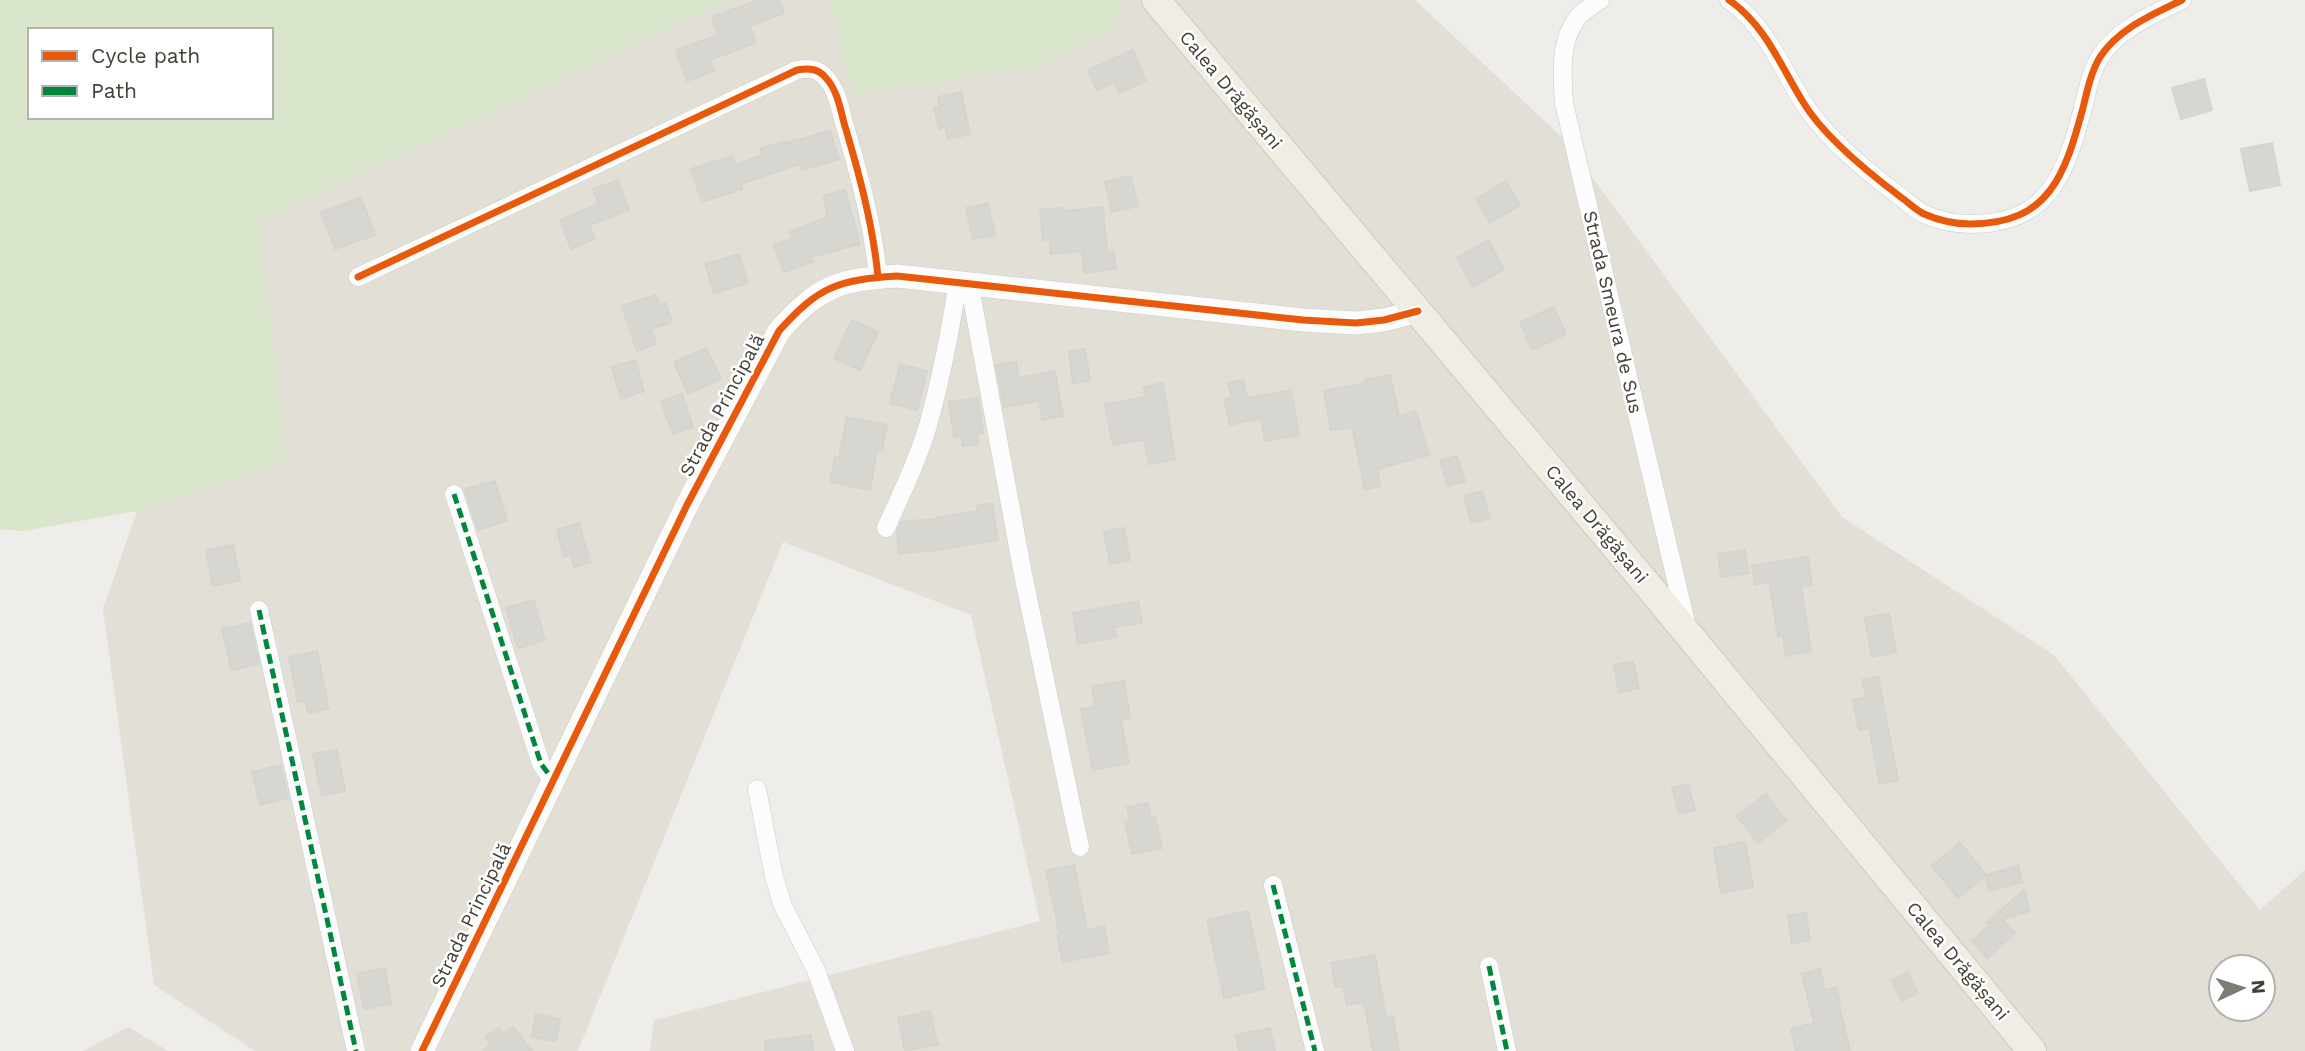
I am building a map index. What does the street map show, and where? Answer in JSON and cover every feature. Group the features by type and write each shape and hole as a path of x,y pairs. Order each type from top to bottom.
{"main road":[{"name":"Calea Drăgășani","path":"1156,0 1689,634 2032,1051"}],"street":[{"name":"Strada Smeura de Sus","path":"1600,0 1578,18 1567,38 1562,69 1564,103 1689,634"},
{"path":"1729,0 1741,8 1762,30 1804,104 1833,137 1876,178 1922,213 1964,224 1988,224 2024,214 2045,198 2059,180 2072,148 2088,88 2099,59 2115,39 2138,22 2182,0"},
{"path":"358,277 797,70 811,68 825,75 834,88 850,141 878,277"},
{"name":"Strada Principală","path":"422,1051 687,505 779,331 814,297 839,283 897,276 1316,321 1356,323 1384,320 1418,311"},
{"path":"886,528 929,420 963,282"},
{"path":"963,282 1080,847"},
{"path":"454,494 541,764 554,781"},
{"path":"259,610 356,1051"},
{"path":"757,789 774,877 783,906 816,970 845,1051"},
{"path":"1273,885 1315,1051"},
{"path":"1489,966 1507,1051"}],"shaded area":[{"path":"729,0 828,0 855,95 1122,6 1118,0 1415,0 1564,139 1842,517 2054,655 2260,910 2305,870 2305,1051 650,1051 654,1020 1040,921 971,615 783,542 578,1051 255,1051 154,985 103,609 137,511 287,461 259,222"},
{"path":"128,1027 168,1051 83,1051"}],"green space":[{"path":"0,0 729,0 259,222 287,461 137,511 23,531 0,529"},
{"path":"828,0 1118,0 1122,5 1112,32 1037,66 854,95"}],"building":[{"path":"759,0 779,0 784,13 750,26 756,43 710,60 714,71 687,81 676,50 718,35 712,17"},
{"path":"1133,50 1146,81 1119,93 1115,82 1097,90 1088,70"},
{"path":"2204,79 2212,110 2181,119 2172,88"},
{"path":"961,92 970,134 948,139 945,127 939,129 934,108 940,107 938,97"},
{"path":"830,131 839,159 802,170 800,164 741,184 742,189 702,202 691,169 732,156 735,165 762,155 760,149"},
{"path":"2272,143 2280,185 2250,191 2241,149"},
{"path":"1131,176 1138,206 1112,212 1105,182"},
{"path":"618,180 629,210 589,225 595,239 571,249 560,220 599,204 593,189"},
{"path":"1506,181 1520,205 1490,223 1476,199"},
{"path":"845,190 860,244 811,257 813,262 784,272 774,245 793,239 790,232 828,217 823,196"},
{"path":"361,197 375,235 335,249 321,212"},
{"path":"988,203 995,235 973,239 966,208"},
{"path":"1103,207 1107,253 1114,252 1116,269 1084,273 1082,251 1051,254 1050,239 1043,240 1040,210 1064,208 1065,211"},
{"path":"1488,240 1504,269 1473,287 1457,258"},
{"path":"739,254 748,283 714,293 705,264"},
{"path":"656,295 660,305 666,303 672,322 651,329 656,344 637,351 622,306"},
{"path":"1554,307 1566,334 1532,350 1520,322"},
{"path":"852,320 878,332 860,370 834,358"},
{"path":"706,348 721,379 688,394 674,362"},
{"path":"1085,349 1090,380 1073,383 1069,351"},
{"path":"635,360 644,391 621,399 612,367"},
{"path":"1016,362 1019,378 1055,371 1063,416 1042,420 1039,401 1004,407 996,365"},
{"path":"900,364 927,371 917,410 890,403"},
{"path":"1390,375 1399,416 1416,411 1429,455 1377,469 1380,486 1365,490 1352,427 1331,430 1324,391 1366,383 1365,380"},
{"path":"1243,380 1247,398 1291,390 1299,435 1265,441 1261,418 1230,425 1224,399 1232,397 1228,383"},
{"path":"1163,383 1175,459 1149,464 1144,440 1113,445 1105,404 1145,397 1143,387"},
{"path":"682,394 693,427 673,434 661,401"},
{"path":"978,398 983,433 977,434 978,444 963,446 962,436 954,437 949,402"},
{"path":"847,417 887,425 882,451 877,450 870,490 830,482 835,457 839,458"},
{"path":"1457,456 1465,481 1448,486 1440,461"},
{"path":"495,481 507,521 478,530 465,489"},
{"path":"1482,491 1490,518 1471,523 1464,496"},
{"path":"992,503 998,540 899,553 897,532 901,522 977,511 977,506"},
{"path":"579,523 590,562 574,567 571,555 564,557 557,530"},
{"path":"1124,528 1130,560 1110,564 1104,532"},
{"path":"233,545 240,580 213,586 206,550"},
{"path":"1745,550 1749,573 1721,577 1718,554"},
{"path":"1808,557 1812,585 1801,587 1811,651 1786,656 1783,635 1778,636 1769,582 1755,585 1752,566"},
{"path":"534,600 545,640 518,648 506,608"},
{"path":"1138,602 1142,623 1114,627 1116,637 1078,644 1073,613"},
{"path":"1889,613 1896,652 1872,657 1865,618"},
{"path":"250,623 259,664 232,670 222,629"},
{"path":"317,651 329,709 308,713 305,700 298,702 289,657"},
{"path":"1633,661 1639,688 1619,692 1614,665"},
{"path":"1878,677 1898,780 1880,784 1869,728 1859,730 1853,700 1866,697 1862,680"},
{"path":"1124,681 1130,718 1121,719 1129,763 1093,770 1081,709 1095,707 1092,686"},
{"path":"337,750 345,791 322,796 313,754"},
{"path":"280,765 288,798 260,805 252,772"},
{"path":"1688,784 1695,810 1679,814 1672,788"},
{"path":"1766,794 1786,821 1758,843 1737,816"},
{"path":"1148,803 1151,817 1155,816 1162,848 1132,854 1125,822 1130,821 1127,807"},
{"path":"1745,842 1753,887 1721,893 1714,848"},
{"path":"1960,843 1986,875 2018,866 2022,882 1989,891 1985,876 1958,898 1932,866"},
{"path":"1074,865 1087,930 1104,926 1109,953 1063,962 1046,871"},
{"path":"2024,890 2030,911 2002,919 2015,933 1987,958 1972,941 1995,921 1986,923"},
{"path":"1248,911 1265,989 1224,998 1207,920"},
{"path":"1806,913 1810,940 1792,943 1788,916"},
{"path":"1375,955 1386,1017 1393,1016 1399,1051 1373,1051 1364,1002 1347,1005 1343,986 1335,987 1331,963"},
{"path":"385,968 391,1004 364,1009 357,974"},
{"path":"1820,969 1825,990 1836,987 1850,1051 1796,1051 1791,1029 1814,1023 1802,974"},
{"path":"1908,972 1918,993 1902,1001 1892,980"},
{"path":"930,1011 938,1045 905,1051 898,1018"},
{"path":"536,1014 560,1019 556,1041 532,1037"},
{"path":"513,1027 532,1051 483,1051 491,1044 486,1037 498,1028 503,1034"},
{"path":"1270,1028 1275,1051 1239,1051 1236,1035"},
{"path":"811,1035 813,1051 765,1051 765,1041"}],"marked path":[{"path":"454,494 541,764 554,781"},
{"path":"259,610 356,1051"},
{"path":"1273,885 1315,1051"},
{"path":"1489,966 1507,1051"}],"cycle path":[{"path":"1729,0 1742,10 1763,34 1812,115 1848,154 1921,212 1947,221 1970,224 1997,222 2019,215 2036,205 2050,191 2069,154 2100,57 2126,30 2182,0"},
{"path":"358,277 797,70 805,69 813,69 823,75 838,99 865,199 878,277"},
{"path":"422,1051 687,505 779,331 818,295 844,283 897,276 1303,320 1356,323 1384,320 1418,311"}]}
